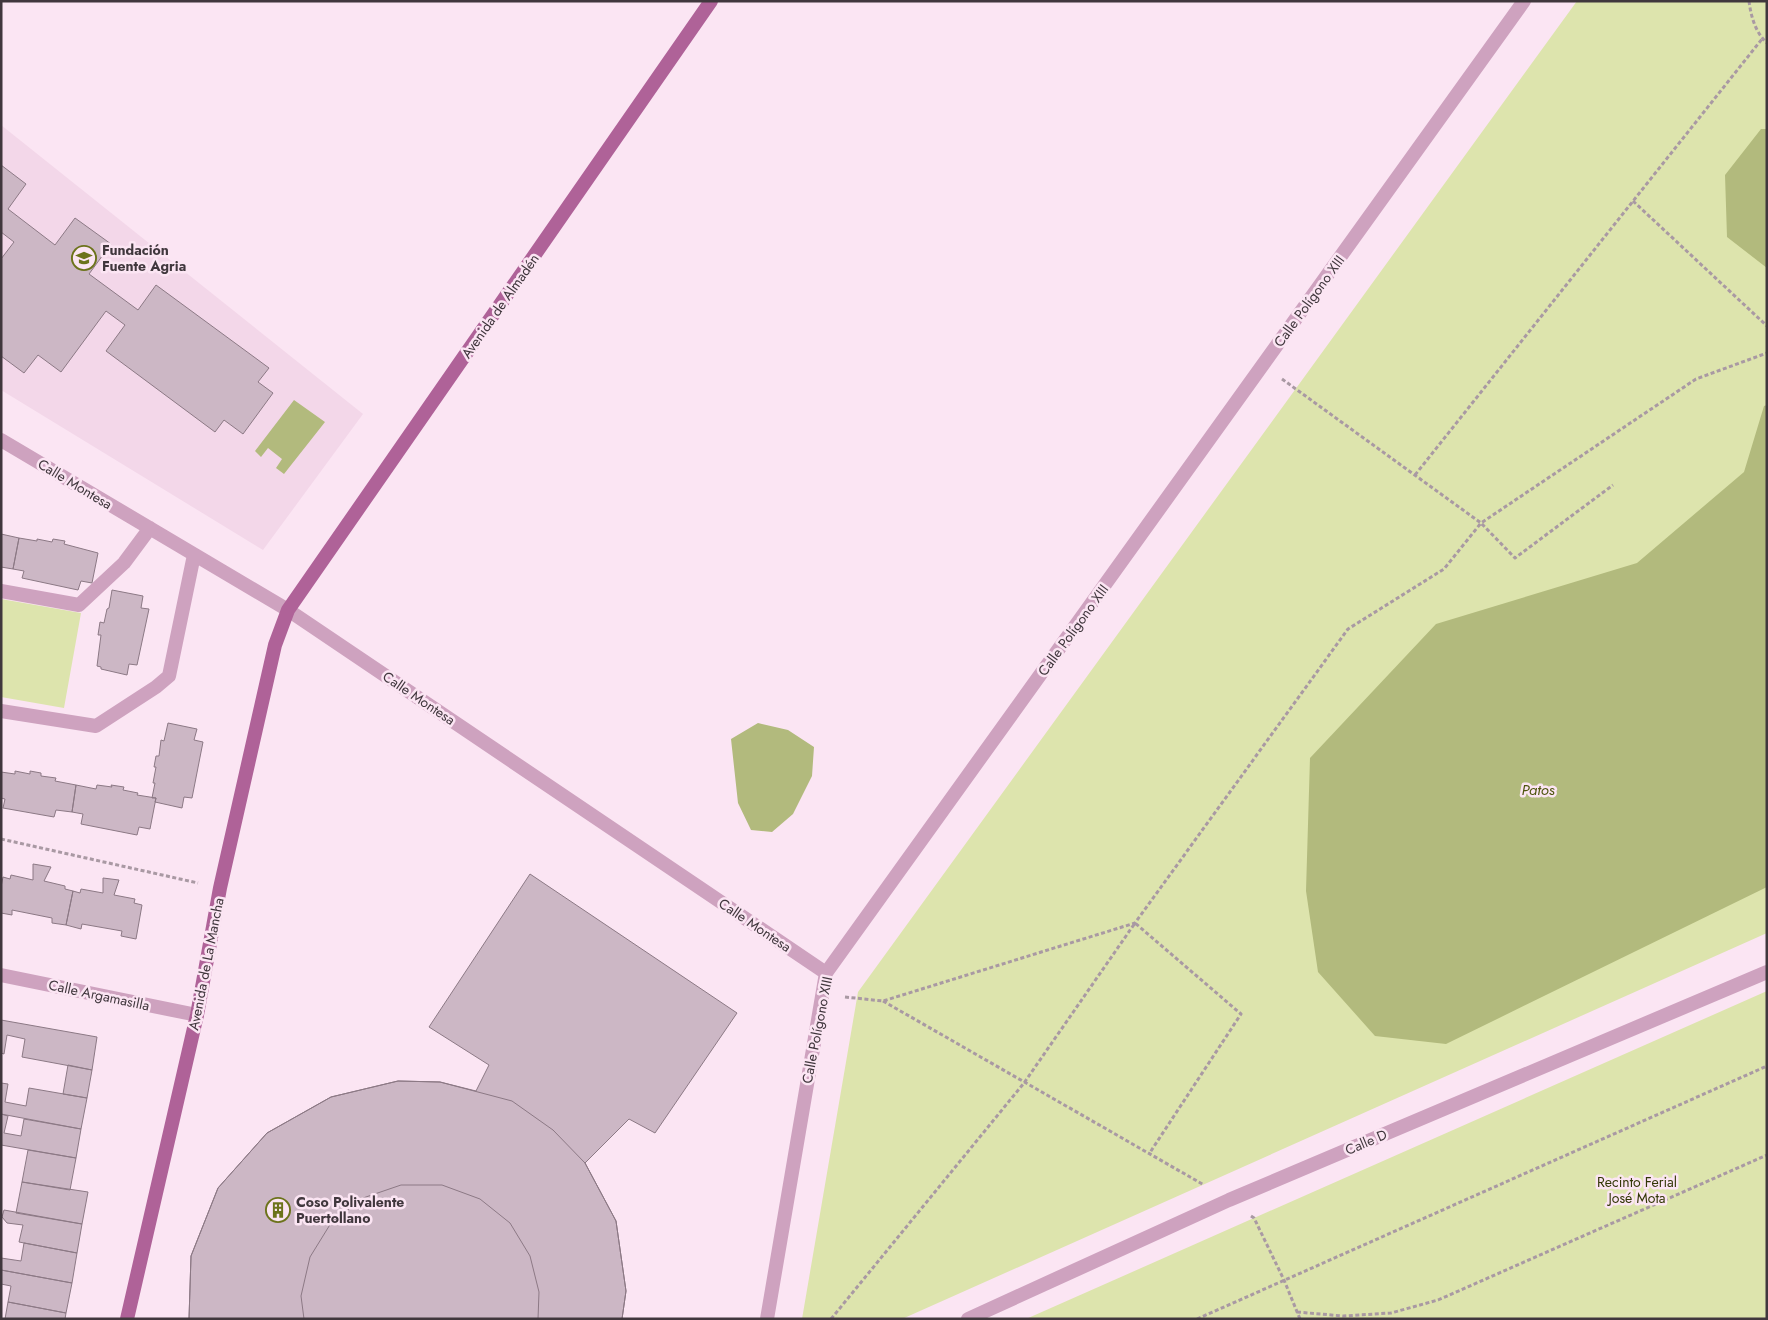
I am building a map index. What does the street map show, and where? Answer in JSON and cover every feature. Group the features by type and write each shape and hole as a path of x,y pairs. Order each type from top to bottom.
{"main road":[{"name":"Avenida de Almadén","path":"288,610 710,1"},
{"name":"Avenida de La Mancha","path":"127,1319 197,1015 220,888 275,645 288,610"}],"street":[{"name":"Calle Polígono XIII","path":"766,1319 826,973 1524,1"},
{"name":"Calle Montesa","path":"1,440 288,610 826,973"},
{"path":"1,591 79,605 124,563 150,528"},
{"path":"1,711 96,726 156,688 169,676 194,555"},
{"name":"Calle D","path":"968,1319 1229,1200 1767,972"},
{"name":"Calle Argamasilla","path":"1,975 197,1015"}],"path":[{"path":"1748,1 1752,20 1762,39 1767,43"},
{"path":"1415,475 1762,39"},
{"path":"1634,201 1767,326"},
{"path":"831,1319 1024,1082 1135,923 1348,629 1444,569 1481,523 1696,380 1767,353"},
{"path":"1263,366 1481,523 1515,558 1613,485"},
{"path":"1,839 220,888"},
{"path":"822,995 883,1001 1135,923"},
{"path":"1135,923 1241,1014 1149,1154"},
{"path":"883,1001 1229,1200 1254,1218 1284,1280 1300,1319"},
{"path":"1197,1319 1767,1066"},
{"path":"1297,1312 1343,1316 1391,1313 1438,1300 1767,1155"}],"shaded area":[{"name":"Fundación Fuente Agria","path":"1,125 363,414 263,550 1,390"}],"green space":[{"path":"1577,1 1767,1 1767,933 902,1319 802,1319 858,992"},
{"path":"1,599 81,613 64,708 1,697"},
{"name":"Recinto Ferial José Mota","path":"1767,991 1767,1319 1026,1319"}],"water":[{"path":"1761,129 1767,129 1767,268 1727,237 1725,175"},
{"path":"294,400 325,422 284,474 276,468 282,459 268,448 261,457 255,451"},
{"name":"Patos","path":"1767,405 1767,887 1446,1044 1375,1036 1318,972 1306,891 1310,758 1436,624 1637,563 1744,472 1764,406"},
{"path":"758,723 788,730 814,747 812,776 793,814 772,832 751,830 738,803 731,739"}],"building":[{"path":"1,165 26,184 8,209 55,245 75,218 111,244 89,274 138,310 156,285 269,368 258,382 273,393 243,434 224,420 215,432 106,351 125,325 106,311 61,372 38,355 24,373 1,356 1,259 14,242 1,232"},
{"path":"1,534 19,538 13,569 1,567"},
{"path":"19,538 52,542 53,539 65,541 64,544 98,553 92,583 81,581 78,590 22,578 24,571 13,569"},
{"path":"112,590 143,596 141,608 149,609 137,665 129,664 127,675 101,669 101,667 97,666 101,635 98,635 100,622 104,623"},
{"path":"168,723 197,729 194,740 203,742 192,798 184,797 182,808 155,802 156,798 152,798 155,783 153,783 156,756 159,756 161,740 164,741"},
{"path":"15,771 30,774 30,771 41,773 41,776 56,778 55,781 76,785 72,812 56,810 54,817 3,808 5,799 1,798 1,772 15,774"},
{"path":"76,785 96,789 97,785 124,787 123,790 138,793 137,795 156,798 150,829 139,827 137,835 81,824 83,814 72,812"},
{"path":"33,864 51,867 44,881 65,886 65,889 73,891 66,925 52,923 52,918 12,910 12,915 1,913 3,877 10,879 11,875 33,880"},
{"path":"530,874 737,1013 655,1133 629,1119 585,1163 616,1221 626,1291 622,1319 189,1319 191,1256 218,1188 267,1133 331,1097 398,1081 440,1082 476,1091 489,1065 429,1027"},
{"path":"103,878 119,880 114,895 135,899 134,903 142,905 136,939 121,936 122,931 82,924 81,929 66,925 73,891 80,893 81,889 103,893"},
{"path":"1,1020 97,1037 92,1070 22,1057 25,1039 7,1035 4,1054 1,1053"},
{"path":"68,1065 92,1070 87,1098 63,1094"},
{"name":"Coso Polivalente Puertollano","path":"398,1081 440,1082 512,1101 553,1130 585,1163 616,1221 626,1291 622,1319 538,1319 539,1292 530,1256 510,1223 480,1199 442,1185 401,1185 363,1198 331,1223 310,1257 301,1296 304,1319 189,1319 191,1256 218,1188 267,1133 331,1097"},
{"path":"1,1083 8,1084 5,1102 26,1106 29,1088 87,1098 81,1129 1,1114"},
{"path":"1,1114 8,1116 4,1133 21,1136 24,1119 81,1129 76,1158 1,1145"},
{"path":"28,1150 76,1158 70,1190 22,1182"},
{"path":"22,1182 88,1192 82,1224 16,1213"},
{"path":"4,1210 82,1224 77,1253 19,1242 23,1225 7,1223 2,1217"},
{"path":"24,1243 77,1253 72,1283 1,1270 1,1258 21,1261"},
{"path":"1,1270 72,1283 66,1313 8,1302 11,1286 1,1284"},
{"path":"8,1302 66,1313 65,1319 5,1319"}],"place":[{"name":"Fundación Fuente Agria","path":"84,258"},
{"name":"Coso Polivalente Puertollano","path":"278,1210"}]}
